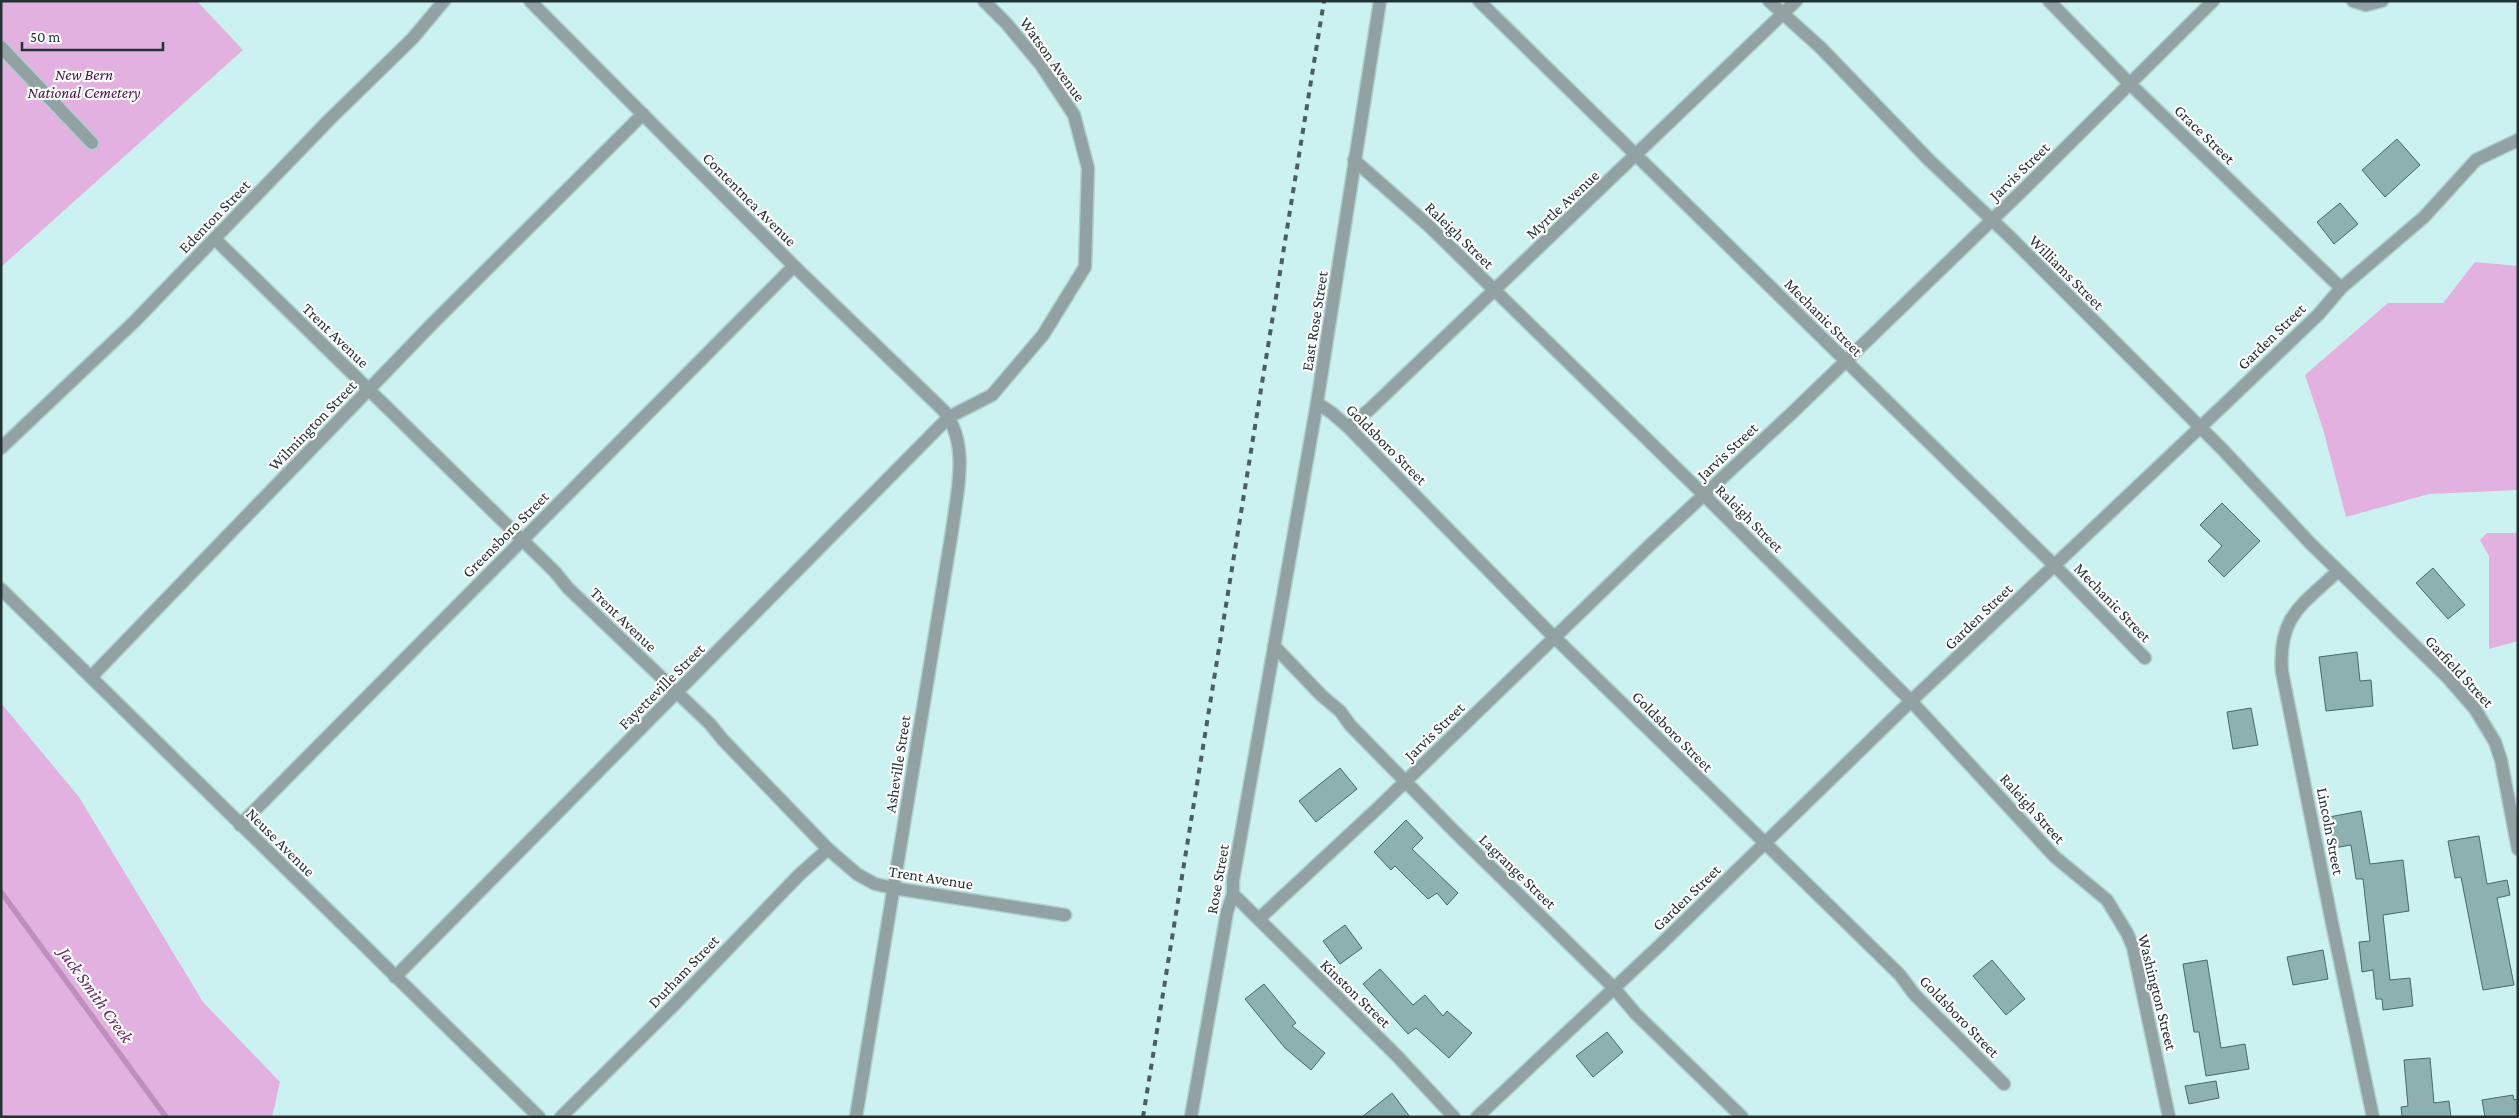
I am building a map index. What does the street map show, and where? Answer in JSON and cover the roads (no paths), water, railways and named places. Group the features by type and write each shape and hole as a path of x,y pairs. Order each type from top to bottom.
{"street":[{"name":"Edenton Street","path":"1,448 134,322 329,120 413,38 444,1"},
{"name":"Contentnea Avenue","path":"530,1 794,266 949,417"},
{"name":"Watson Avenue","path":"949,417 992,395 1042,335 1085,267 1088,168 1074,115 1041,65 1006,23 984,1"},
{"name":"East Rose Street","path":"1274,646 1317,403 1380,1"},
{"name":"Mechanic Street","path":"1479,1 1638,154 1845,361 2054,565 2145,658"},
{"name":"Williams Street","path":"1769,1 1821,48 1928,160 2200,427 2338,571"},
{"name":"Myrtle Avenue","path":"1348,427 1370,410 1796,1"},
{"name":"Grace Street","path":"2049,1 2130,84 2341,288"},
{"name":"Jarvis Street","path":"1261,922 1263,915 1406,781 1991,221 2213,1"},
{"path":"2360,3 2382,1"},
{"path":"1,47 92,143"},
{"name":"Wilmington Street","path":"91,677 369,390 643,114"},
{"name":"Garden Street","path":"1477,1117 1614,988 1910,701 2319,314 2341,288 2424,217 2476,160 2518,140"},
{"name":"Raleigh Street","path":"1354,160 1428,226 1704,495 1910,701 2068,868"},
{"name":"Trent Avenue","path":"215,238 710,724 723,740 828,848 858,874 875,884 893,888 1065,915"},
{"name":"Greensboro Street","path":"240,825 794,266"},
{"name":"Goldsboro Street","path":"1317,403 1332,412 1348,427 1556,637 1900,976 1914,994 2004,1084"},
{"name":"Fayetteville Street","path":"395,977 751,620 830,535 949,417"},
{"name":"Asheville Street","path":"856,1117 952,531 961,452 949,417"},
{"name":"Garfield Street","path":"2338,571 2448,678 2486,724 2501,760 2518,849"},
{"name":"Lincoln Street","path":"2338,571 2297,610 2288,622 2282,636 2280,654 2332,923 2373,1117"},
{"name":"Neuse Avenue","path":"1,589 539,1117"},
{"name":"Lagrange Street","path":"1274,646 1322,696 1340,710 1350,725 1455,832 1614,988 1636,1014 1742,1117"},
{"name":"Rose Street","path":"1191,1117 1227,912 1233,894 1233,880 1274,646"},
{"name":"Durham Street","path":"561,1117 673,1006 799,875 828,848"},
{"name":"Washington Street","path":"2068,868 2107,900 2127,933 2150,1022 2169,1117"},
{"name":"Kinston Street","path":"1233,894 1397,1056 1454,1117"}],"waterway":[{"name":"Jack Smith Creek","path":"1,892 166,1117"}],"railway":[{"path":"1143,1117 1324,1"}],"park label":[{"name":"New Bern National Cemetery","path":"84,83"}]}
